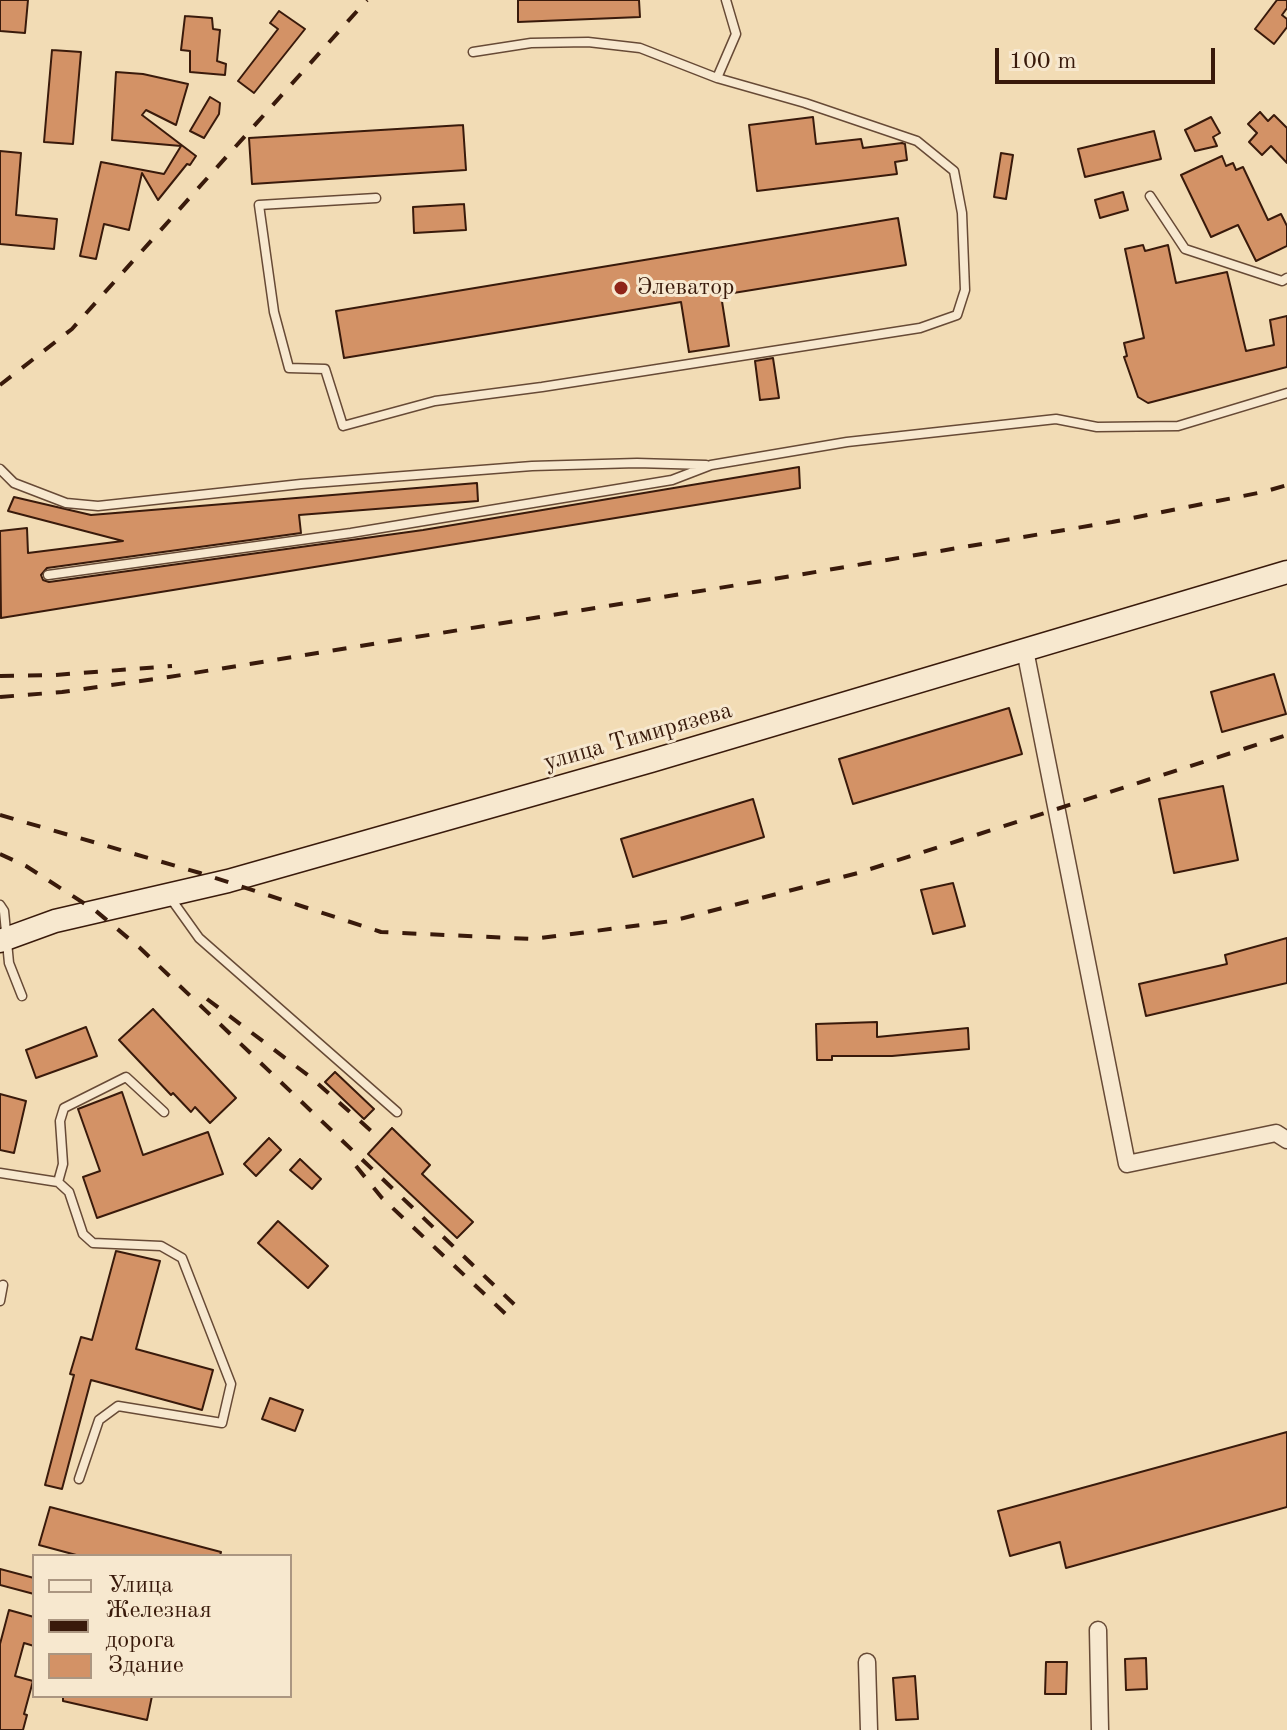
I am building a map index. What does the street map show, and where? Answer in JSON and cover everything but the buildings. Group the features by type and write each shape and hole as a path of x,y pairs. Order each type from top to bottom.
{"main road":[{"name":"улица Тимирязева","path":"3,939 55,921 228,881 651,761 1287,572"}],"street":[{"path":"1025,650 1127,1164 1276,1133 1287,1140"},
{"path":"1098,1630 1100,1730"},
{"path":"867,1662 869,1730"}],"lane":[{"path":"717,78 736,34 726,0"},
{"path":"376,198 259,205 274,312 289,368 325,369 343,426 435,401 920,328 957,315 965,290 962,213 954,171 917,141 805,103 717,78 640,48 588,42 531,43 473,52"},
{"path":"1150,196 1185,249 1282,281 1287,278"},
{"path":"0,469 14,483 66,503 98,506 301,484 532,466 637,463 711,465 847,442 1056,419 1097,427 1178,426 1287,393"},
{"path":"48,575 351,533 657,483 711,465"},
{"path":"168,894 199,938 397,1112"},
{"path":"0,905 4,911 3,939 22,996"},
{"path":"58,1182 63,1164 60,1121 64,1108 126,1077 164,1112"},
{"path":"0,1173 58,1182 69,1192 83,1234 93,1243 161,1246 182,1258 231,1384 222,1423 118,1406 99,1420 79,1479"},
{"path":"0,1301 3,1285"}],"railway":[{"path":"0,385 72,329 367,0"},
{"path":"0,697 169,677 762,581 1112,522 1287,485"},
{"path":"0,676 172,666"},
{"path":"0,815 200,873 381,932 533,939 672,921 858,873 1287,735"},
{"path":"0,854 26,866 96,911 140,948 518,1308"},
{"path":"207,999 309,1076 377,1136"},
{"path":"356,1166 382,1198 511,1319"}],"place":[{"name":"Элеватор","path":"621,288"}]}
